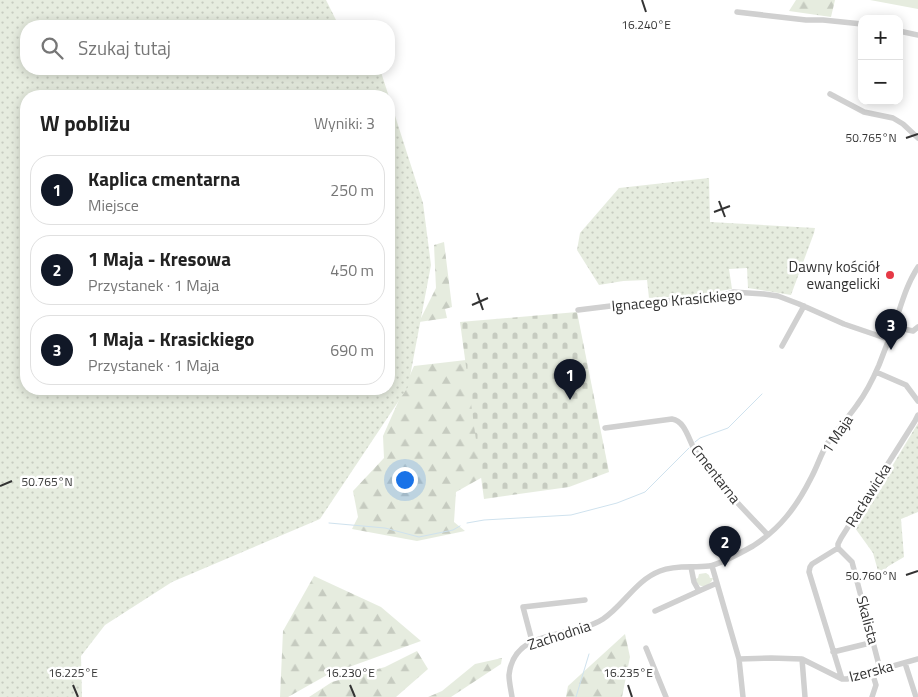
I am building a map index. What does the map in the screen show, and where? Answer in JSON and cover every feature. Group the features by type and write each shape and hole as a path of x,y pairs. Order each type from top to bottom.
{"street":[{"path":"737,12 858,24"},
{"path":"903,32 918,35"},
{"path":"830,94 864,112 888,116 900,121 918,138"},
{"name":"1 Maja","path":"712,566 768,536 782,523 799,500 826,445 870,385 894,327 906,291 918,267"},
{"name":"Ignacego Krasickiego","path":"578,310 691,298 716,298 733,292 764,294 778,296 844,324 888,339"},
{"path":"782,346 804,306"},
{"path":"894,327 913,331 918,327"},
{"path":"876,372 906,385 918,401"},
{"name":"Racławicka","path":"838,548 841,538 918,415"},
{"name":"Cmentarna","path":"605,428 672,419 681,423 700,458 733,499 768,536"},
{"path":"838,548 812,564 809,572 842,679"},
{"name":"Skalista","path":"838,548 852,562 880,669"},
{"path":"712,566 738,659 743,697"},
{"name":"Zachodnia","path":"512,697 509,676 512,661 522,647 532,641 580,629 597,622 650,576 659,571 670,568 712,566"},
{"path":"691,567 694,582 700,591"},
{"path":"655,611 716,583"},
{"path":"532,641 523,607 585,600"},
{"path":"833,652 874,642"},
{"path":"646,648 666,697"},
{"name":"Izerska","path":"738,659 802,659 842,679 918,659"},
{"path":"802,659 804,697"},
{"path":"905,662 916,697"},
{"path":"872,672 876,685 872,697"}],"green space":[{"path":"0,0 326,0 336,20 20,20 20,75 382,75 387,90 20,90 20,395 395,395 395,116 423,203 431,265 408,387 320,519 172,582 105,625 81,656 82,697 0,697"},
{"path":"796,0 835,0 831,17 789,11"},
{"path":"870,0 918,0 918,9"},
{"path":"709,178 710,222 815,228 791,295 748,288 747,268 729,269 732,289 696,295 649,298 647,280 599,285 577,250 580,233 619,188"},
{"path":"444,242 452,307 445,309 447,318 419,322 436,288 434,245"},
{"path":"577,312 609,472 569,487 484,499 460,322"},
{"path":"466,360 488,474 456,492 454,522 465,531 417,541 352,529 358,517 353,491 384,458 383,436 414,366"},
{"path":"918,423 918,512 901,519 904,557 887,567 880,578 873,553 855,528"},
{"path":"706,573 710,578 713,578 706,586 701,586 695,579 698,578 699,574"},
{"path":"314,576 381,607 421,641 327,675 288,697 280,697 283,631"},
{"path":"625,634 630,657 622,697 566,697 568,686"},
{"path":"417,651 428,669 396,697 309,697 332,682 385,667"},
{"path":"502,658 501,664 451,697 428,697 442,691 475,664"}],"waterway":[{"path":"695,442 700,438 728,428 762,394"},
{"path":"467,523 484,520 571,515 617,503 645,492 689,448"},
{"path":"329,523 385,528 419,537 453,530 460,526"},
{"path":"576,697 589,654"}],"place":[{"name":"Dawny kościół ewangelicki","path":"890,275"},
{"name":"1 Maja - Krasickiego","path":"891,350"},
{"name":"Kaplica cmentarna","path":"570,400"},
{"name":"1 Maja - Kresowa","path":"725,567"}]}
